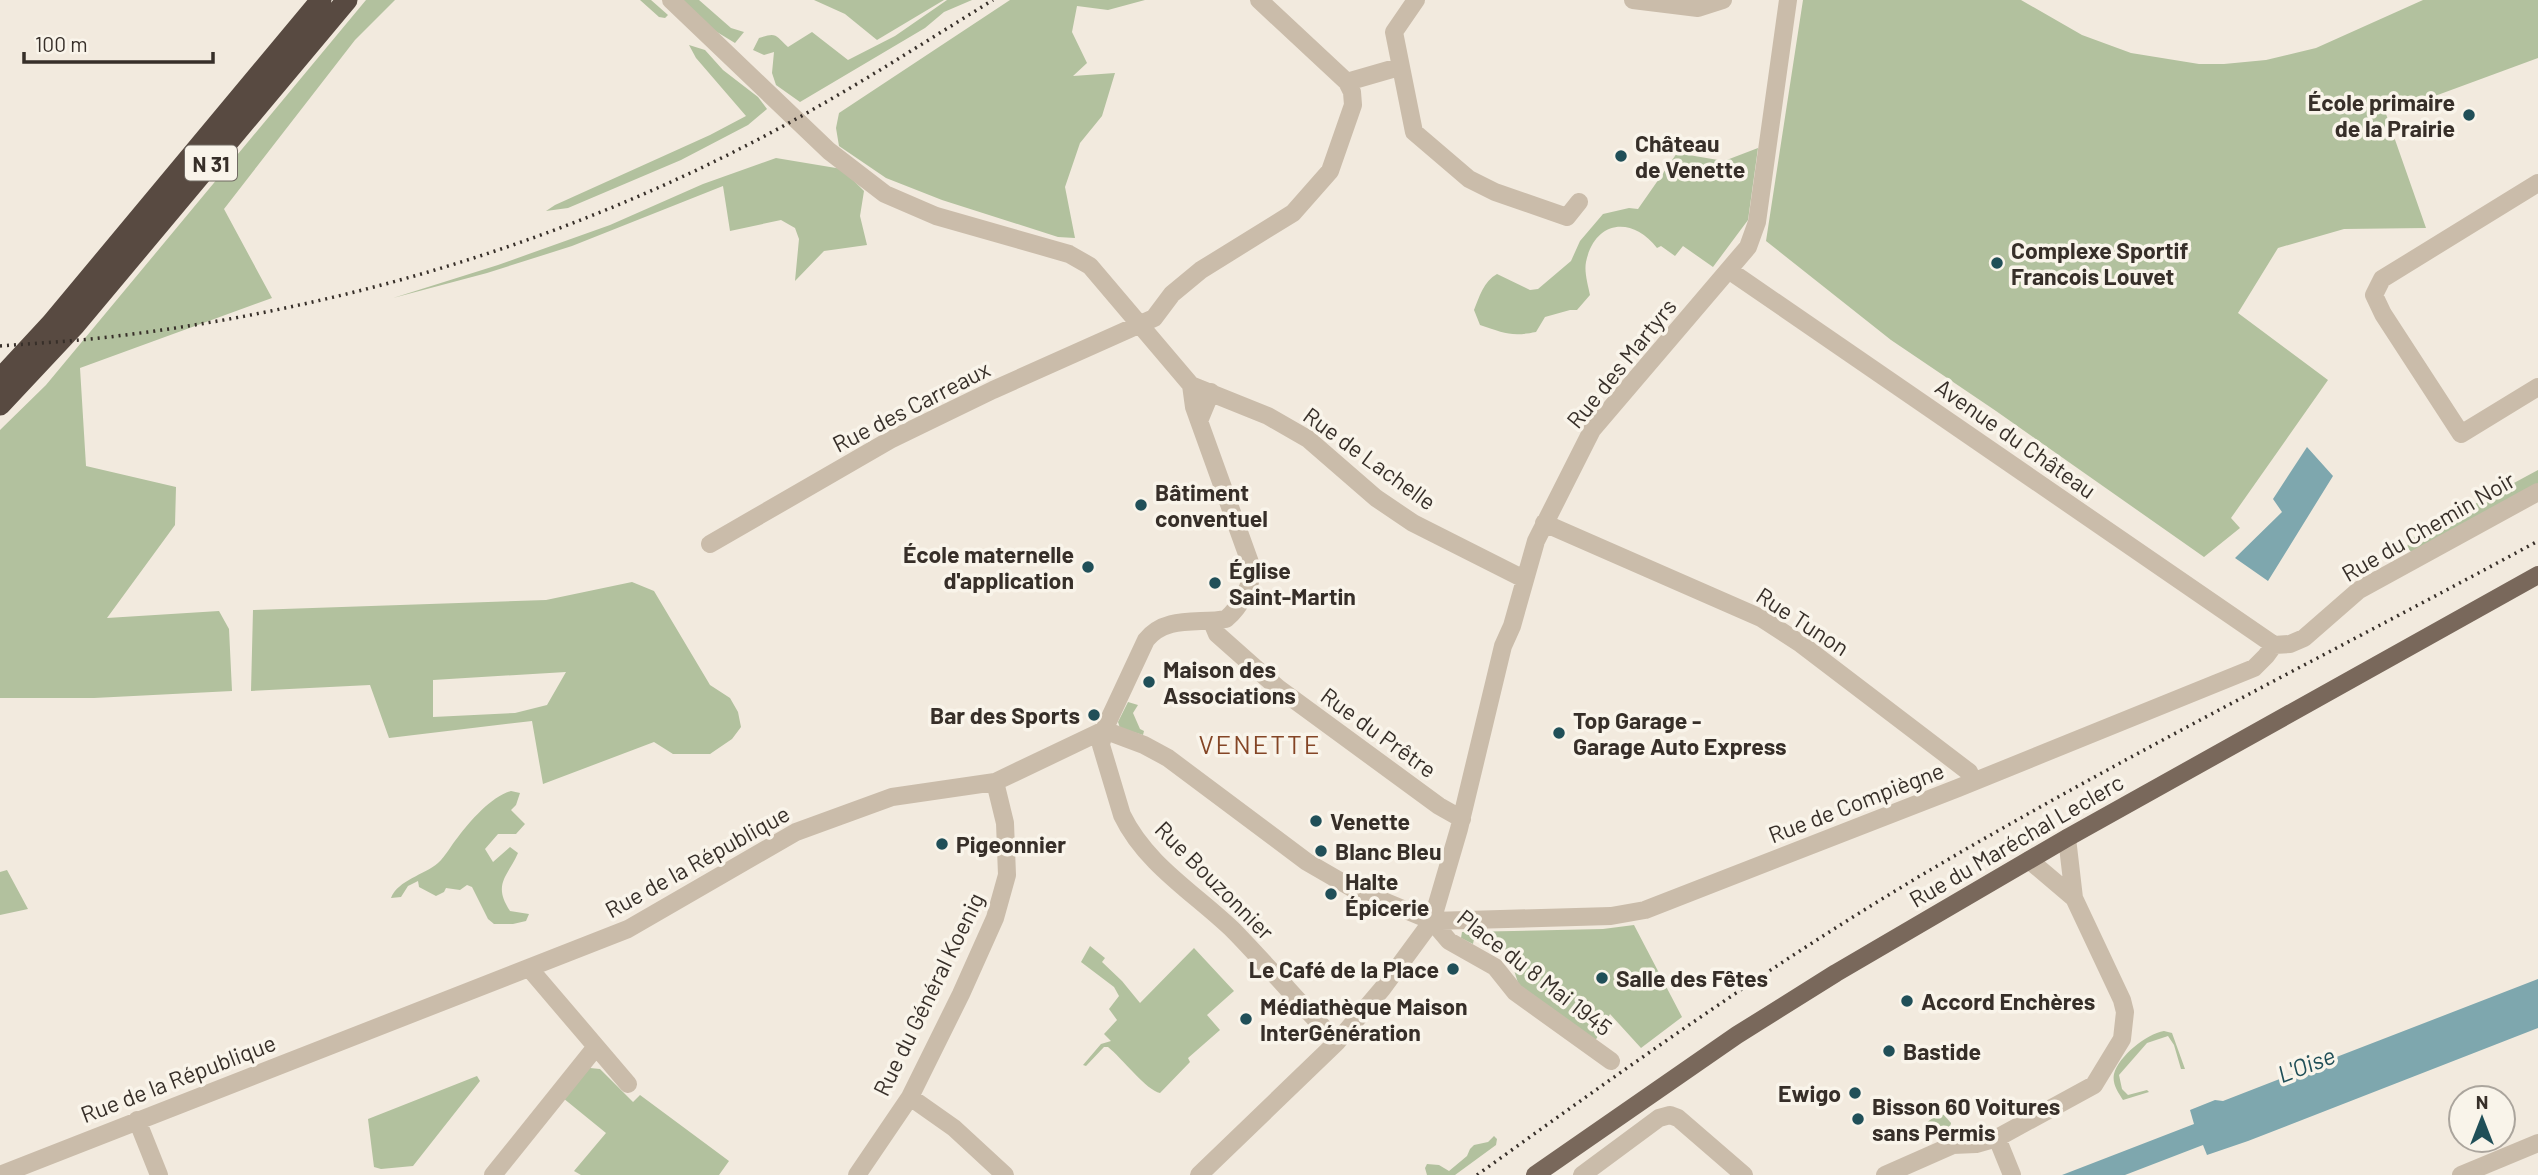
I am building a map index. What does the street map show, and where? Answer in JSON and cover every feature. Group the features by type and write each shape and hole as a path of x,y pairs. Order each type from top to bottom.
{"highway":[{"name":"N 31","path":"0,379 51,324 321,0"},
{"name":"N 31","path":"0,405 75,325 347,0"}],"main road":[{"name":"Rue du Maréchal Leclerc","path":"1535,1175 1737,1035 1836,973 2067,838 2538,575"}],"street":[{"path":"671,0 830,151 885,194 936,216 1069,254 1090,266 1189,382 1194,407 1252,568 1252,582 1226,619 1212,622 1174,622 1152,633 1104,730 1144,745 1168,758 1307,862 1352,888 1432,921"},
{"path":"1259,0 1347,82 1399,66"},
{"path":"1416,0 1394,32 1414,132 1469,179 1495,192 1567,217 1579,202"},
{"path":"1633,0 1698,8 1723,0"},
{"name":"Rue des Martyrs","path":"1199,1175 1337,1042 1405,960 1432,921 1462,818 1503,646 1512,626 1524,579 1544,523 1592,430 1748,247 1757,222 1782,1"},
{"name":"Rue des Carreaux","path":"710,544 890,440 993,390 1154,318 1172,295 1201,270 1293,213 1330,171 1353,104 1352,92 1347,82"},
{"path":"2538,183 2382,279 2374,295 2383,314 2461,434 2538,387"},
{"name":"Avenue du Château","path":"1730,271 2274,645"},
{"name":"Rue de Lachelle","path":"1189,382 1268,416 1308,439 1376,498 1413,523 1524,579"},
{"path":"1199,421 1211,392"},
{"name":"Rue du Chemin Noir","path":"2274,645 2290,644 2304,638 2359,590 2538,492"},
{"name":"Rue Tunon","path":"1544,523 1761,618 1801,644 1969,772 1973,781"},
{"name":"Rue du Prêtre","path":"1212,622 1217,634 1278,688 1439,806 1462,818"},
{"name":"Rue de Compiègne","path":"1432,921 1611,916 1641,912 2254,668 2274,645"},
{"name":"Rue de la République","path":"0,1175 628,929 796,832 892,797 995,782 1104,730"},
{"name":"Rue Bouzonnier","path":"1104,730 1101,745 1127,825 1166,873 1232,930 1337,1042"},
{"name":"Rue du Général Koenig","path":"857,1175 910,1097 961,994 1004,891 1007,876 1005,823 995,782"},
{"path":"1885,1175 1953,1145 1976,1144 1997,1138 2094,1085 2122,1039 2125,1012 2122,1000 2074,898 2067,838"},
{"path":"2029,860 2074,898"},
{"path":"2055,882 2071,873"},
{"name":"Place du 8 Mai 1945","path":"1432,921 1448,941 1495,967 1515,992 1611,1060"},
{"path":"529,968 628,1084"},
{"path":"493,1175 595,1048"},
{"path":"910,1097 954,1128 1005,1175"},
{"path":"1583,1175 1659,1118 1670,1115 1678,1118 1744,1175"},
{"path":"137,1120 159,1175"},
{"path":"1997,1138 2011,1173"},
{"path":"2461,1175 2538,1143"}],"green space":[{"path":"366,0 395,0 355,40 224,209 272,298 80,368 86,466 176,487 175,525 107,618 219,611 229,629 232,691 94,698 0,698 0,430 46,385"},
{"path":"640,0 651,0 668,15 665,18 659,17"},
{"path":"679,0 699,0 731,28 744,32 735,43 712,29"},
{"path":"814,0 944,0 877,40 845,14"},
{"path":"947,0 972,0 944,12 925,28 800,102 776,85 772,73 774,52 764,55 753,50 759,38 765,36 773,35 788,47 812,32 848,60 895,36"},
{"path":"1010,0 1145,0 1108,10 1077,6 1072,32 1087,63 1073,76 1115,73 1102,116 1080,143 1065,187 1075,238 1058,237 942,200 886,178 839,146 836,128 839,113"},
{"name":"Complexe Sportif Francois Louvet","path":"1803,0 2021,0 2082,35 2131,53 2199,64 2224,64 2266,60 2316,48 2423,0 2538,0 2538,58 2386,114 2426,228 2344,229 2278,248 2238,313 2328,380 2231,518 2240,528 2204,557 1891,340 1766,241"},
{"path":"689,45 705,50 723,70 758,97 767,109 748,125 681,160 568,208 546,211 746,116 696,58"},
{"path":"1758,148 1748,220 1713,267 1683,246 1675,256 1661,246 1657,248 1637,231 1616,227 1597,238 1591,248 1586,262 1590,295 1577,310 1545,317 1536,332 1508,333 1480,325 1474,310 1492,277 1497,274 1530,290 1538,289 1571,261 1580,241 1603,214 1629,208 1638,209 1677,153 1724,161"},
{"path":"776,158 842,169 864,191 860,216 867,245 824,251 795,281 799,239 795,228 781,220 730,231 723,186 572,246 487,273 393,298 498,265 610,225 703,184"},
{"path":"2538,470 2538,486 2413,554 2407,547 2410,539"},
{"path":"632,582 654,591 710,685 730,698 738,712 741,727 732,739 710,754 673,754 654,742 543,784 532,721 389,738 370,685 251,691 253,610 546,600","holes":["566,672 547,705 515,713 433,717 433,680"]},
{"path":"1128,702 1138,705 1133,713 1140,729 1144,731 1143,735 1120,728 1118,722"},
{"path":"511,791 520,793 511,810 525,824 516,834 498,834 485,849 493,862 510,847 518,853 504,880 502,894 510,911 529,914 526,921 494,924 488,919 472,887 467,885 460,890 446,888 436,896 419,887 418,881 408,886 401,897 391,898 405,882 438,863 482,810 496,798"},
{"path":"7,870 28,909 0,915 0,872"},
{"path":"1634,925 1682,1017 1641,1048 1610,1014 1594,1043 1519,986 1513,967 1519,961 1509,952 1488,942 1474,939 1473,944 1461,938 1462,932 1603,929"},
{"path":"1090,946 1105,958 1102,962 1140,1003 1194,948 1234,991 1207,1015 1220,1030 1188,1058 1190,1062 1160,1093 1148,1086 1108,1047 1104,1047 1086,1066 1083,1065 1101,1044 1111,1041 1104,1034 1117,1020 1109,1009 1119,996 1114,987 1081,962"},
{"path":"2164,1031 2172,1033 2185,1069 2181,1069 2174,1045 2168,1036 2147,1043 2119,1075 2122,1089 2128,1095 2147,1090 2149,1092 2123,1100 2114,1081 2114,1074 2121,1060 2149,1036"},
{"path":"590,1068 600,1069 633,1102 640,1095 729,1161 719,1175 581,1175 574,1171 606,1133 563,1098"},
{"path":"477,1076 480,1081 413,1166 381,1169 374,1167 368,1119"},
{"path":"1938,1114 1944,1115 1951,1123 1950,1127 1943,1131 1926,1123"},
{"path":"1494,1136 1497,1139 1496,1145 1455,1175 1427,1175 1427,1164 1439,1165 1449,1171 1467,1156 1474,1145 1488,1142"}],"water":[{"path":"2307,447 2333,476 2268,581 2235,558 2282,512 2273,499"},
{"path":"2538,979 2538,1028 2207,1155 2203,1145 2125,1175 2062,1175 2194,1124 2190,1110 2215,1100 2223,1101"}],"railway":[{"path":"0,346 117,336 294,306 381,285 552,231 635,198 796,119 993,0"},
{"path":"1477,1175 1747,985 1915,879 2068,791 2538,541"}],"place":[{"name":"École primaire de la Prairie","path":"2469,115"},
{"name":"Château de Venette","path":"1621,156"},
{"name":"Complexe Sportif Francois Louvet","path":"1997,263"},
{"name":"Bâtiment conventuel","path":"1141,505"},
{"name":"École maternelle d'application","path":"1088,567"},
{"name":"Église Saint-Martin","path":"1215,583"},
{"name":"Maison des Associations","path":"1149,682"},
{"name":"Bar des Sports","path":"1094,715"},
{"name":"Top Garage - Garage Auto Express","path":"1559,733"},
{"name":"Venette","path":"1316,821"},
{"name":"Pigeonnier","path":"942,844"},
{"name":"Blanc Bleu","path":"1321,851"},
{"name":"Halte Épicerie","path":"1331,894"},
{"name":"Le Café de la Place","path":"1453,969"},
{"name":"Salle des Fêtes","path":"1602,978"},
{"name":"Accord Enchères","path":"1907,1001"},
{"name":"Médiathèque Maison InterGénération","path":"1246,1019"},
{"name":"Bastide","path":"1889,1051"},
{"name":"Ewigo","path":"1855,1093"},
{"name":"Bisson 60 Voitures sans Permis","path":"1858,1119"}],"district":[{"name":"VENETTE","path":"1260,743"}],"water label":[{"name":"L'Oise","path":"2306,1064"}]}
